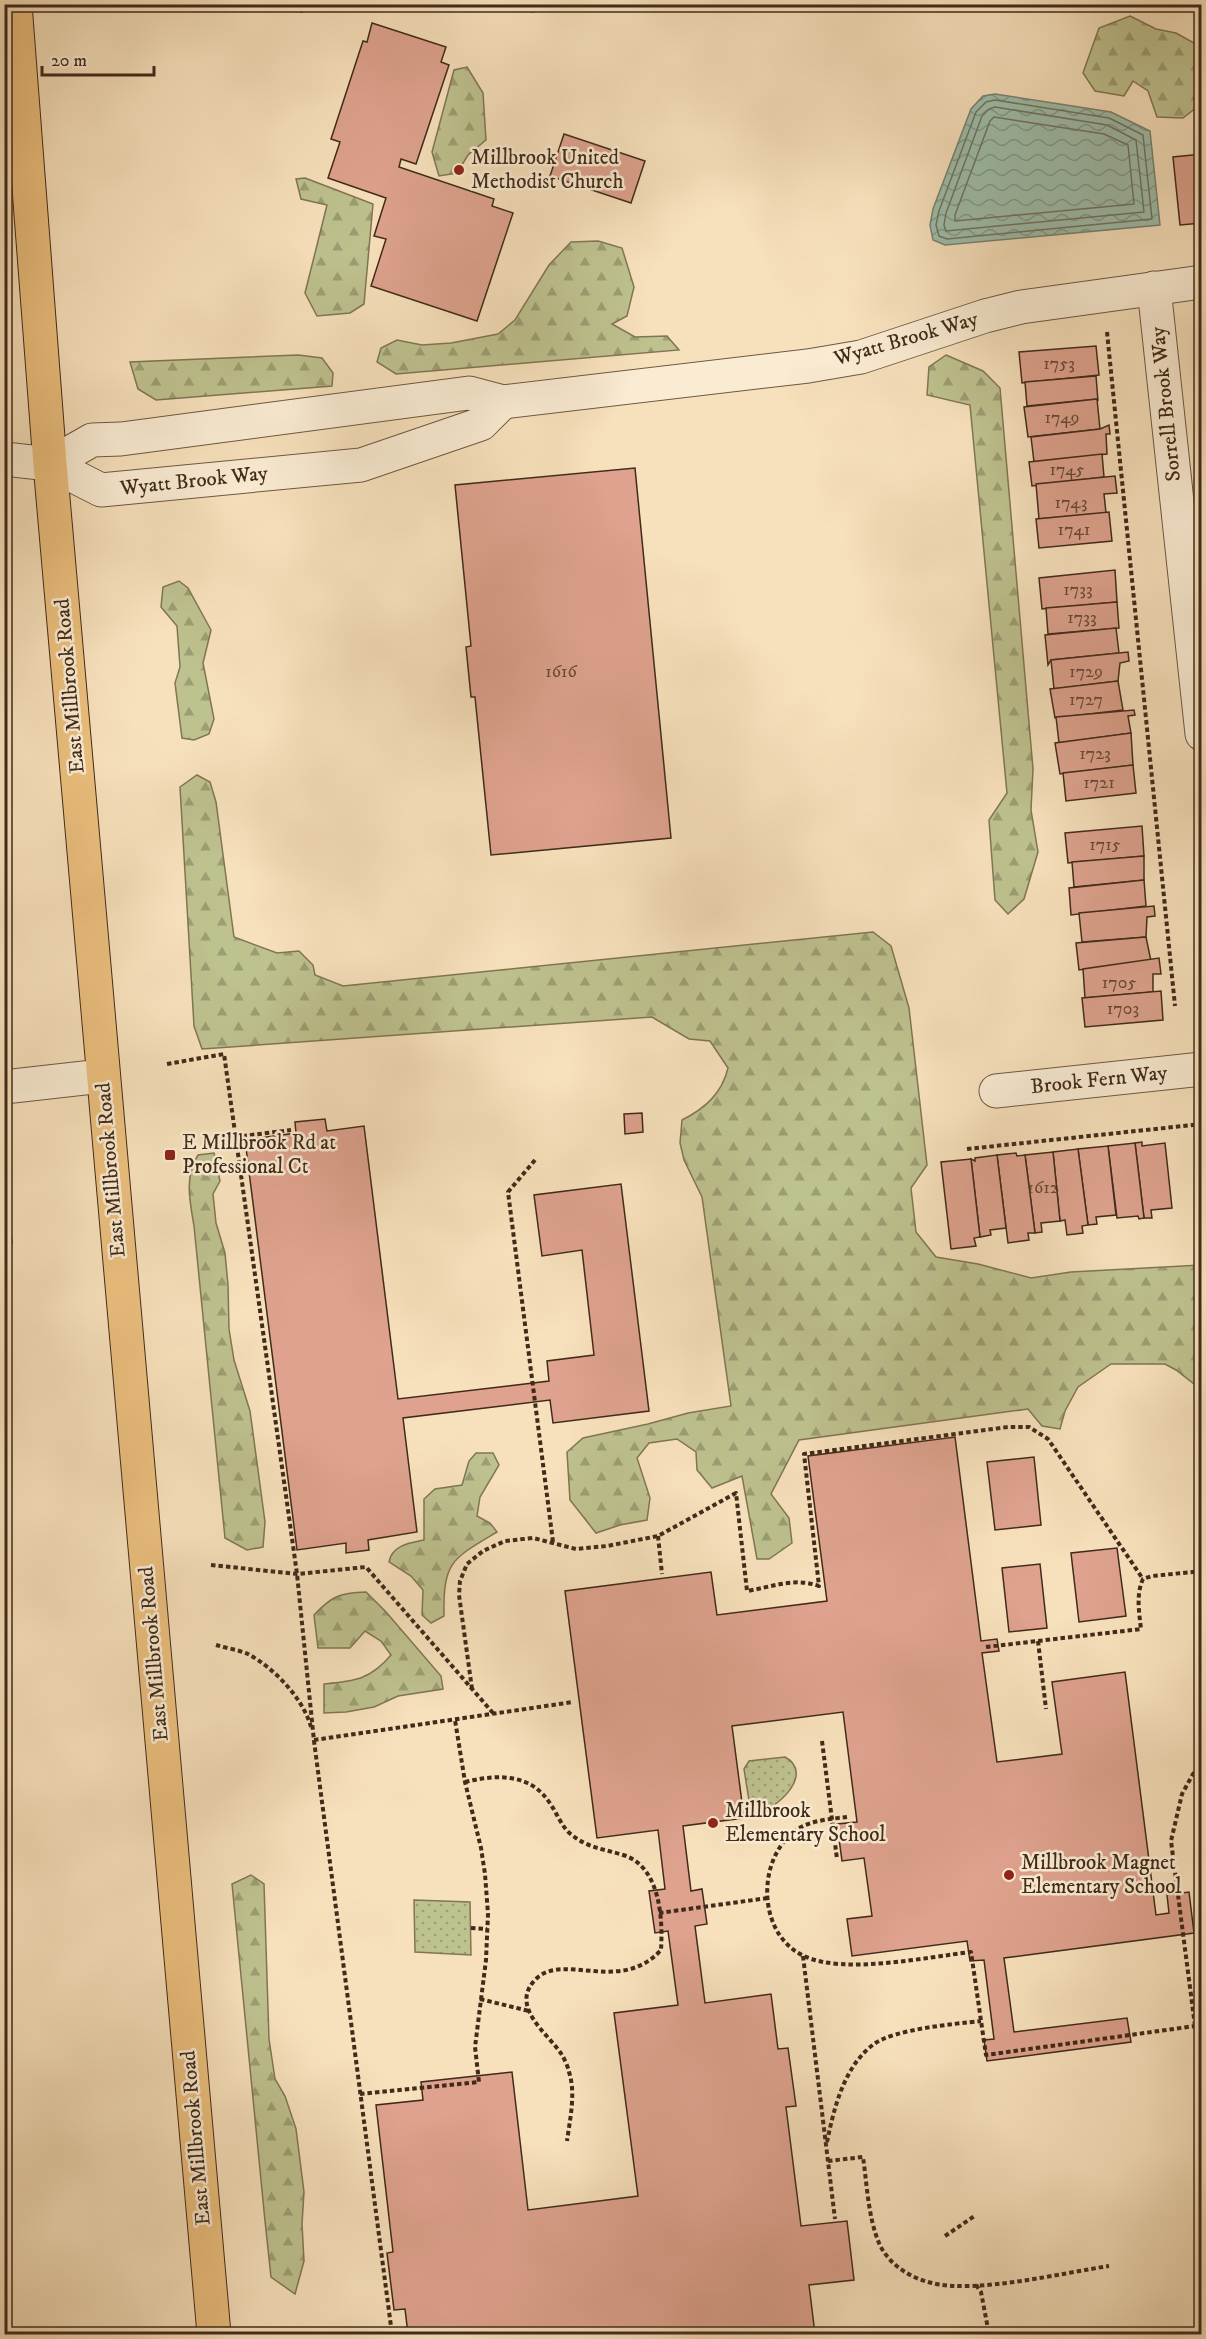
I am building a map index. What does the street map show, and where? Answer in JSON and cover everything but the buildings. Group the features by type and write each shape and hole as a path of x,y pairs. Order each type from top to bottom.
{"main road":[{"name":"East Millbrook Road","path":"15,4 50,464 102,1076 214,2334"}],"street":[{"name":"Wyatt Brook Way","path":"50,464 92,440 121,439 469,393 503,402 808,366 861,357 985,316 1022,307 1202,282"},
{"name":"Sorrell Brook Way","path":"1154,288 1202,734"},
{"name":"Wyatt Brook Way","path":"50,464 101,490 361,465 481,424 503,402"},
{"path":"4,459 50,464"},
{"name":"Brook Fern Way","path":"996,1091 1202,1069"},
{"path":"4,1087 102,1076"}],"path":[{"path":"1106,328 1175,1006"},
{"path":"167,1064 224,1054 297,1574 314,1741 392,2334"},
{"path":"967,1149 1202,1124"},
{"path":"235,1137 291,1130"},
{"path":"535,1160 508,1192 553,1543"},
{"path":"472,1689 459,1595 460,1581 467,1564 483,1551 505,1541 533,1538 576,1549 608,1546 658,1536 736,1493 747,1591 786,1582 810,1582 819,1586 804,1454 1008,1426 1029,1427 1048,1439 1143,1579"},
{"path":"658,1536 662,1574"},
{"path":"211,1565 297,1574 366,1567 493,1714"},
{"path":"1143,1579 1202,1571"},
{"path":"986,1647 1141,1629 1138,1600 1143,1579"},
{"path":"1038,1641 1046,1709"},
{"path":"216,1646 247,1654 269,1669 300,1704 310,1723 314,1741"},
{"path":"314,1741 573,1702"},
{"path":"360,2094 479,2082 474,2047 486,1960 485,1874 465,1782 455,1720"},
{"path":"822,1741 837,1859"},
{"path":"1195,2026 1171,1841 1182,1794 1193,1774 1202,1764"},
{"path":"465,1782 486,1777 508,1777 526,1782 540,1790 570,1834 589,1846 625,1855 645,1870 655,1885 661,1950 653,1959 632,1969 615,1973 573,1970 546,1972 530,1986 527,2000 537,2028 562,2056 570,2074 572,2103 567,2141"},
{"path":"847,1817 819,1821 799,1828 775,1854 770,1868 767,1883 768,1898 775,1929 788,1945 803,1956 828,1964 872,1963 971,1952 986,2055 1202,2025"},
{"path":"659,1912 768,1898"},
{"path":"471,1928 487,1929"},
{"path":"803,1956 835,2219"},
{"path":"480,1999 530,2011"},
{"path":"826,2145 834,2107 856,2063 874,2044 922,2028 981,2020"},
{"path":"828,2161 863,2157 874,2226 879,2242 892,2262 915,2277 932,2283 976,2285 1109,2266"},
{"path":"945,2236 976,2215"},
{"path":"976,2285 983,2299 989,2334"}],"green space":[{"path":"1130,16 1156,29 1176,33 1201,47 1201,104 1183,118 1157,117 1148,91 1133,81 1124,96 1095,91 1083,73 1099,28"},
{"path":"467,67 483,93 486,140 468,155 457,173 439,176 432,152 454,70"},
{"path":"305,178 373,204 364,304 350,313 317,316 305,293 327,205 301,199 296,179"},
{"path":"598,241 622,248 634,287 627,316 612,324 635,337 667,336 679,350 396,374 377,362 381,348 397,340 422,345 451,343 498,334 515,320 549,265 571,242"},
{"path":"298,355 322,358 333,373 332,386 156,400 138,389 130,362"},
{"path":"946,355 983,371 1000,388 1033,769 1031,810 1038,852 1024,899 1008,914 995,900 989,820 1007,793 970,405 927,395 929,367"},
{"path":"179,581 188,588 211,630 203,663 214,719 209,734 194,740 182,738 175,683 180,667 177,626 161,607 163,587"},
{"path":"197,775 210,782 216,802 234,937 277,953 299,951 313,965 315,975 343,986 873,932 891,946 909,1008 927,1165 911,1188 916,1232 936,1257 978,1264 1031,1278 1071,1272 1201,1265 1201,1383 1194,1384 1165,1364 1111,1364 1078,1387 1065,1411 1060,1429 1042,1426 1028,1409 799,1440 771,1494 789,1518 792,1543 769,1559 757,1559 742,1476 712,1488 697,1470 696,1452 677,1439 649,1443 637,1458 650,1498 647,1520 620,1525 596,1533 570,1500 567,1452 583,1438 688,1413 731,1406 702,1197 684,1160 680,1143 682,1120 711,1100 721,1086 728,1068 710,1041 689,1039 652,1017 202,1049 194,1026 180,787"},
{"path":"214,1153 220,1181 213,1194 216,1223 225,1253 229,1329 234,1360 250,1411 265,1522 263,1547 247,1550 225,1538 190,1199 191,1172 198,1155"},
{"path":"476,1453 493,1453 499,1465 480,1497 477,1516 490,1523 497,1532 460,1556 453,1564 448,1572 446,1583 444,1616 431,1623 422,1615 423,1590 411,1576 389,1562 398,1548 424,1540 424,1499 435,1489 462,1485 469,1461"},
{"path":"366,1592 441,1676 443,1689 398,1696 374,1707 324,1713 324,1684 361,1678 376,1670 391,1655 381,1641 365,1631 350,1648 318,1648 314,1615 337,1597 349,1593"},
{"path":"785,1757 793,1764 796,1773 794,1782 782,1799 764,1811 756,1813 750,1807 744,1769 749,1761"},
{"path":"251,1875 264,1884 269,2039 275,2079 285,2096 296,2129 304,2192 302,2224 304,2261 295,2294 271,2277 265,2221 232,1884"},
{"path":"414,1900 470,1902 471,1955 415,1952"}],"water":[{"path":"995,94 1111,112 1150,131 1160,225 945,245 933,240 930,225 933,209 971,109 983,96"}],"place":[{"name":"Millbrook United Methodist Church","path":"459,170"},
{"name":"E Millbrook Rd at Professional Ct","path":"170,1155"},
{"name":"Millbrook Elementary School","path":"713,1823"},
{"name":"Millbrook Magnet Elementary School","path":"1009,1875"}]}
